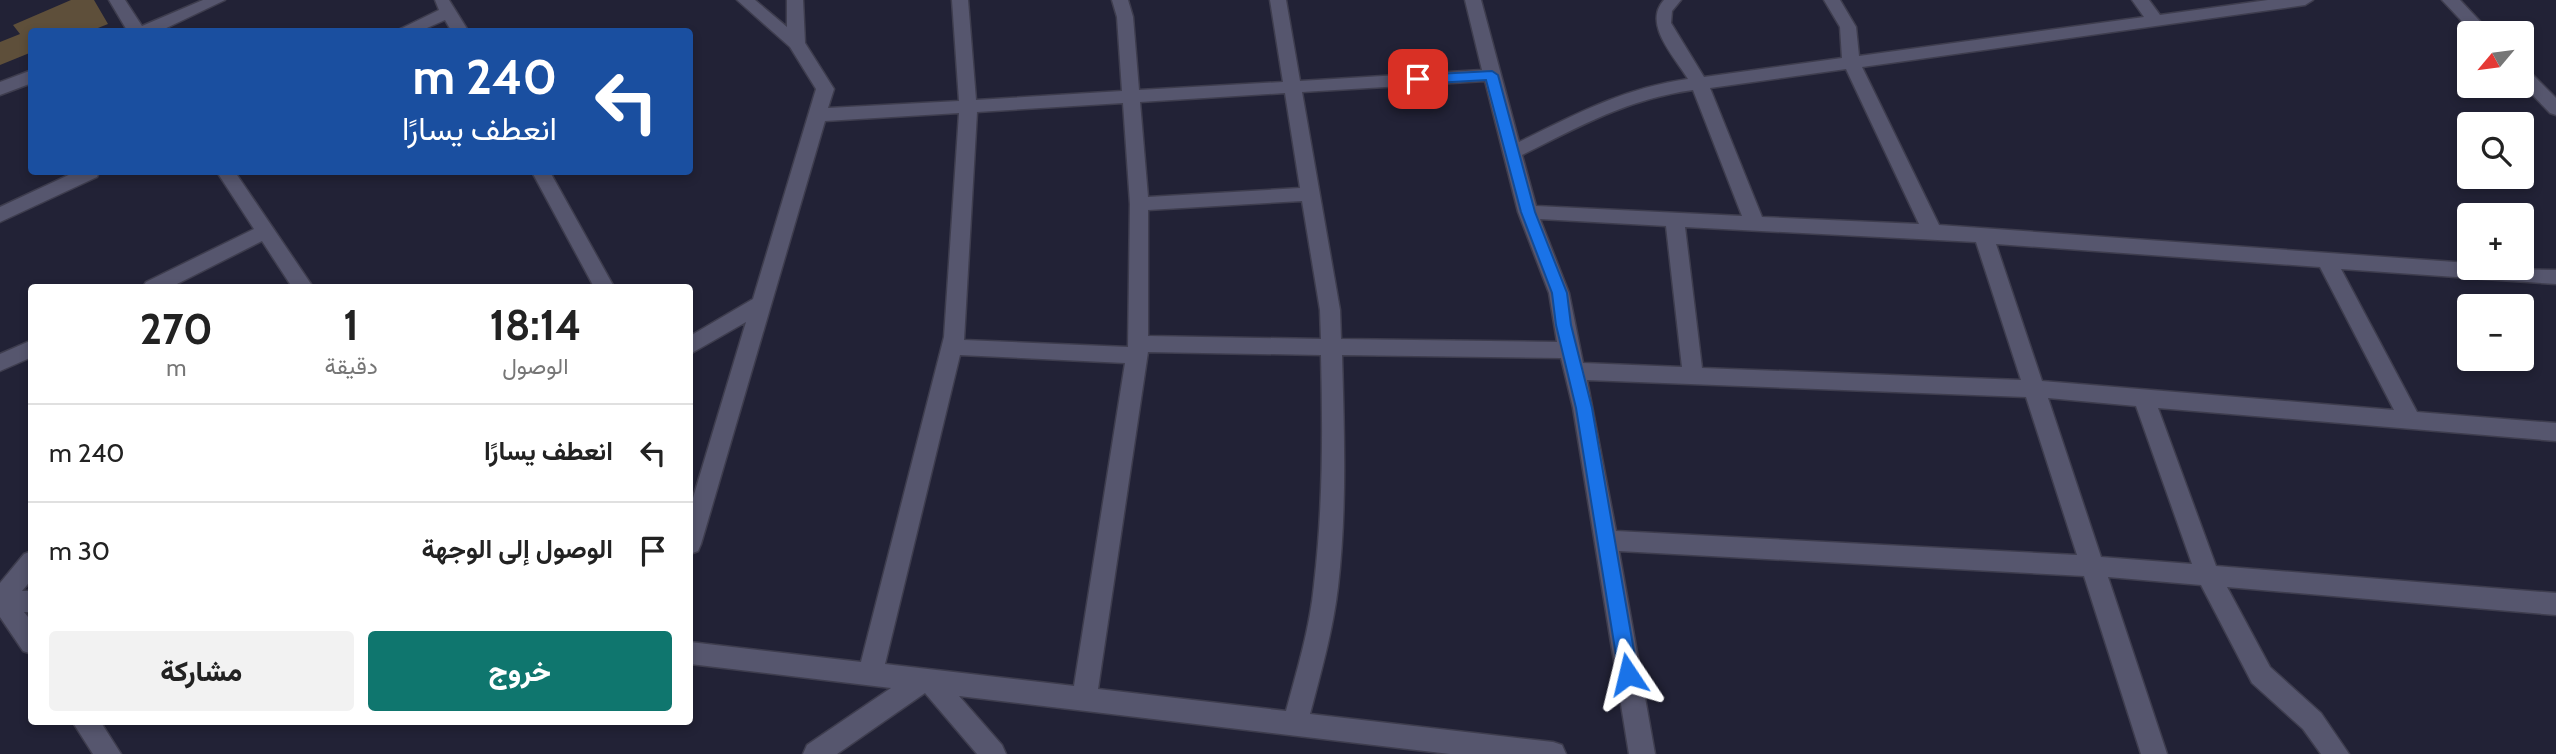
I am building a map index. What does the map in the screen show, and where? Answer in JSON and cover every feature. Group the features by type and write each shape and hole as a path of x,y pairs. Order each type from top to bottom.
{"street":[{"path":"117,0 134,28"},
{"path":"151,28 217,0"},
{"path":"693,534 825,89 796,43 745,0"},
{"path":"794,0 796,43"},
{"path":"870,674 951,347 968,108 960,0"},
{"path":"1084,699 1137,350 1139,204 1125,17 1120,0"},
{"path":"1278,0 1330,310 1334,455 1326,587 1295,724"},
{"path":"1474,0 1528,212 1559,293 1606,540 1642,754"},
{"path":"1673,0 1664,10 1663,23 1699,83 1755,224"},
{"path":"1832,0 1848,27 1851,62 1931,232"},
{"path":"2140,0 2155,20"},
{"path":"1511,153 1615,102 1654,90 2305,0"},
{"path":"2450,0 2471,21"},
{"path":"409,28 445,6 459,28"},
{"path":"818,115 1492,75"},
{"path":"0,89 28,78"},
{"path":"2534,86 2556,109"},
{"path":"0,215 84,175"},
{"path":"228,175 301,284"},
{"path":"543,175 602,284"},
{"path":"1139,204 1312,194"},
{"path":"1528,212 1931,232 2556,277"},
{"path":"1675,219 1693,376"},
{"path":"159,284 266,231"},
{"path":"1983,236 2036,389 2154,754"},
{"path":"2326,260 2410,421"},
{"path":"693,344 760,304"},
{"path":"951,347 1137,350 1331,347 1569,349"},
{"path":"0,363 28,350"},
{"path":"1575,371 2036,389 2556,432"},
{"path":"2144,398 2208,575 2260,675 2312,721 2336,754"},
{"path":"1606,540 2092,566 2556,604"},
{"path":"0,599 28,566"},
{"path":"0,599 28,601"},
{"path":"0,599 28,638"},
{"path":"693,653 1295,724 1401,745 1553,754"},
{"path":"816,754 926,681"},
{"path":"926,681 993,754"},
{"path":"88,725 108,754"}],"building":[{"path":"71,0 94,0 108,24 98,28 28,28 28,54 0,65 0,42 20,34 13,25"}],"route":[{"path":"1418,79 1492,75 1528,212 1559,293 1563,325 1584,408 1628,674"}]}
